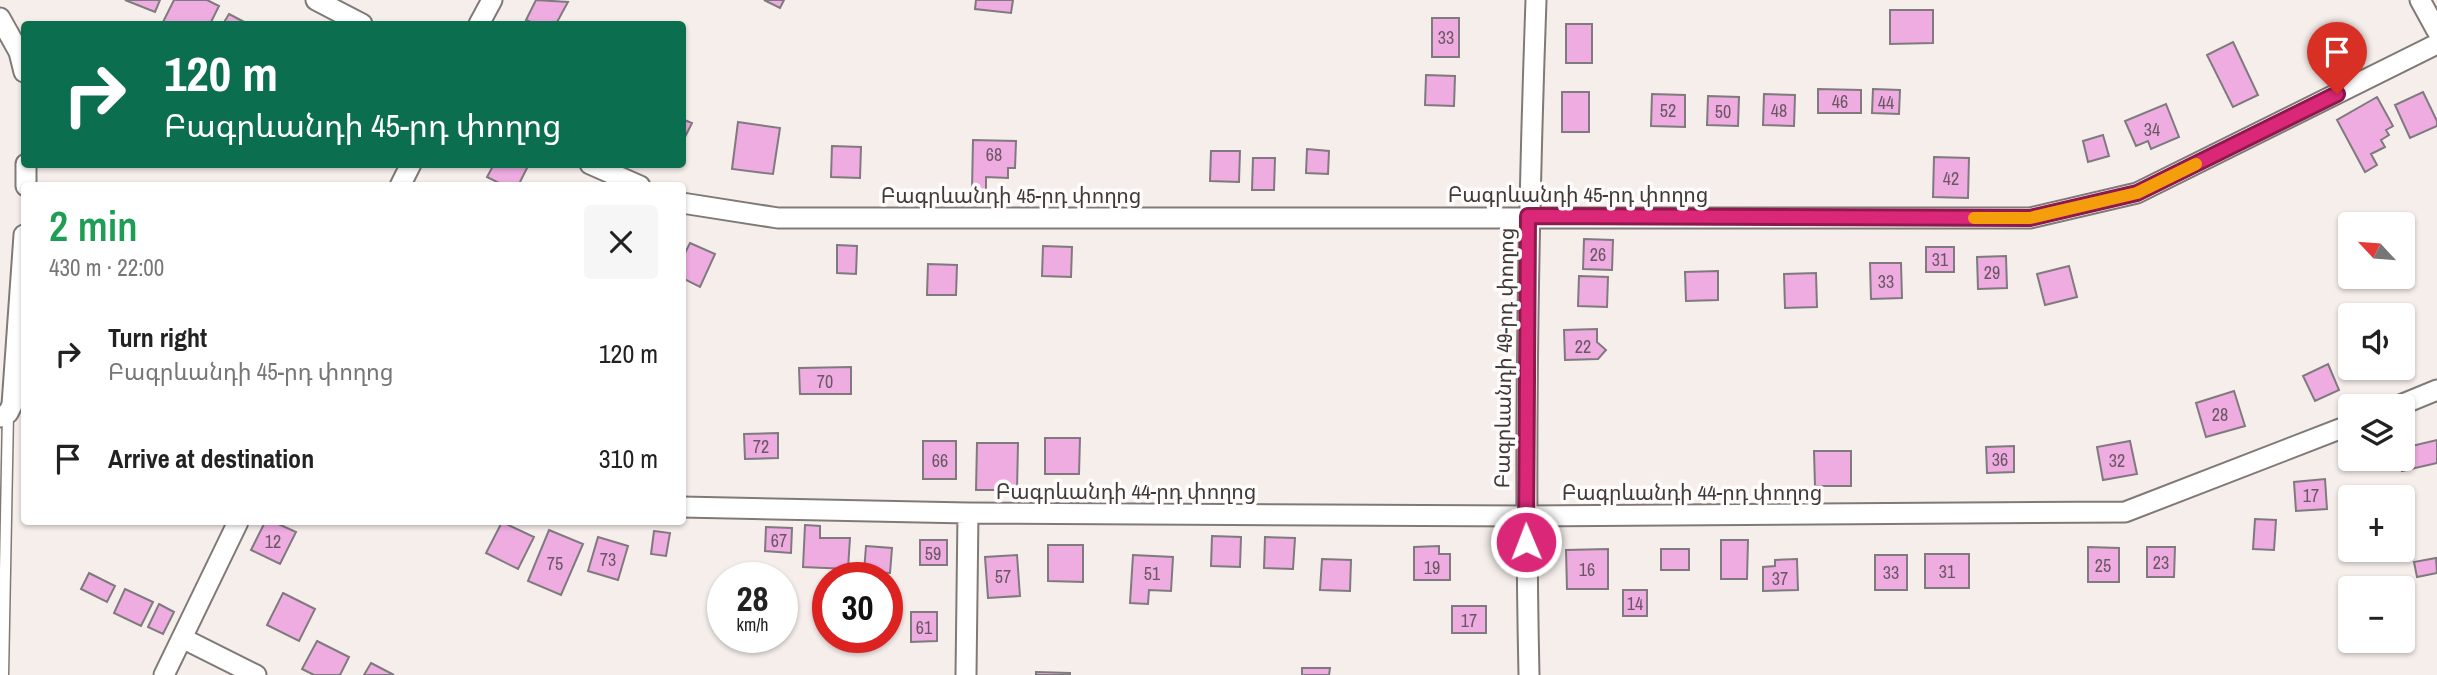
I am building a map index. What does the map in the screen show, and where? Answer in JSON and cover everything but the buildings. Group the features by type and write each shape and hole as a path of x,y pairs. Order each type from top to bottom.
{"street":[{"path":"316,0 356,21"},
{"path":"481,21 492,0"},
{"name":"Բագրևանդի 49-րդ փողոց","path":"1528,675 1525,516 1528,216 1536,0"},
{"path":"2420,0 2437,31"},
{"path":"0,18 21,60"},
{"name":"Բագրևանդի 45-րդ փողոց","path":"686,205 778,218 2030,218 2137,193 2437,44"},
{"path":"599,168 631,182"},
{"path":"4,415 12,405 21,278"},
{"path":"2415,399 2437,390"},
{"name":"Բագրևանդի 44-րդ փողոց","path":"686,507 968,513 1525,516 2125,512 2338,430"},
{"path":"966,675 968,513"},
{"path":"164,675 237,525"},
{"path":"182,638 256,675"}],"lane":[{"path":"3,675 4,415"}],"slow traffic":[{"path":"1974,218 2030,218 2137,193 2196,164"}],"route":[{"path":"1526,542 1528,216 2030,218 2137,193 2337,94"}]}
